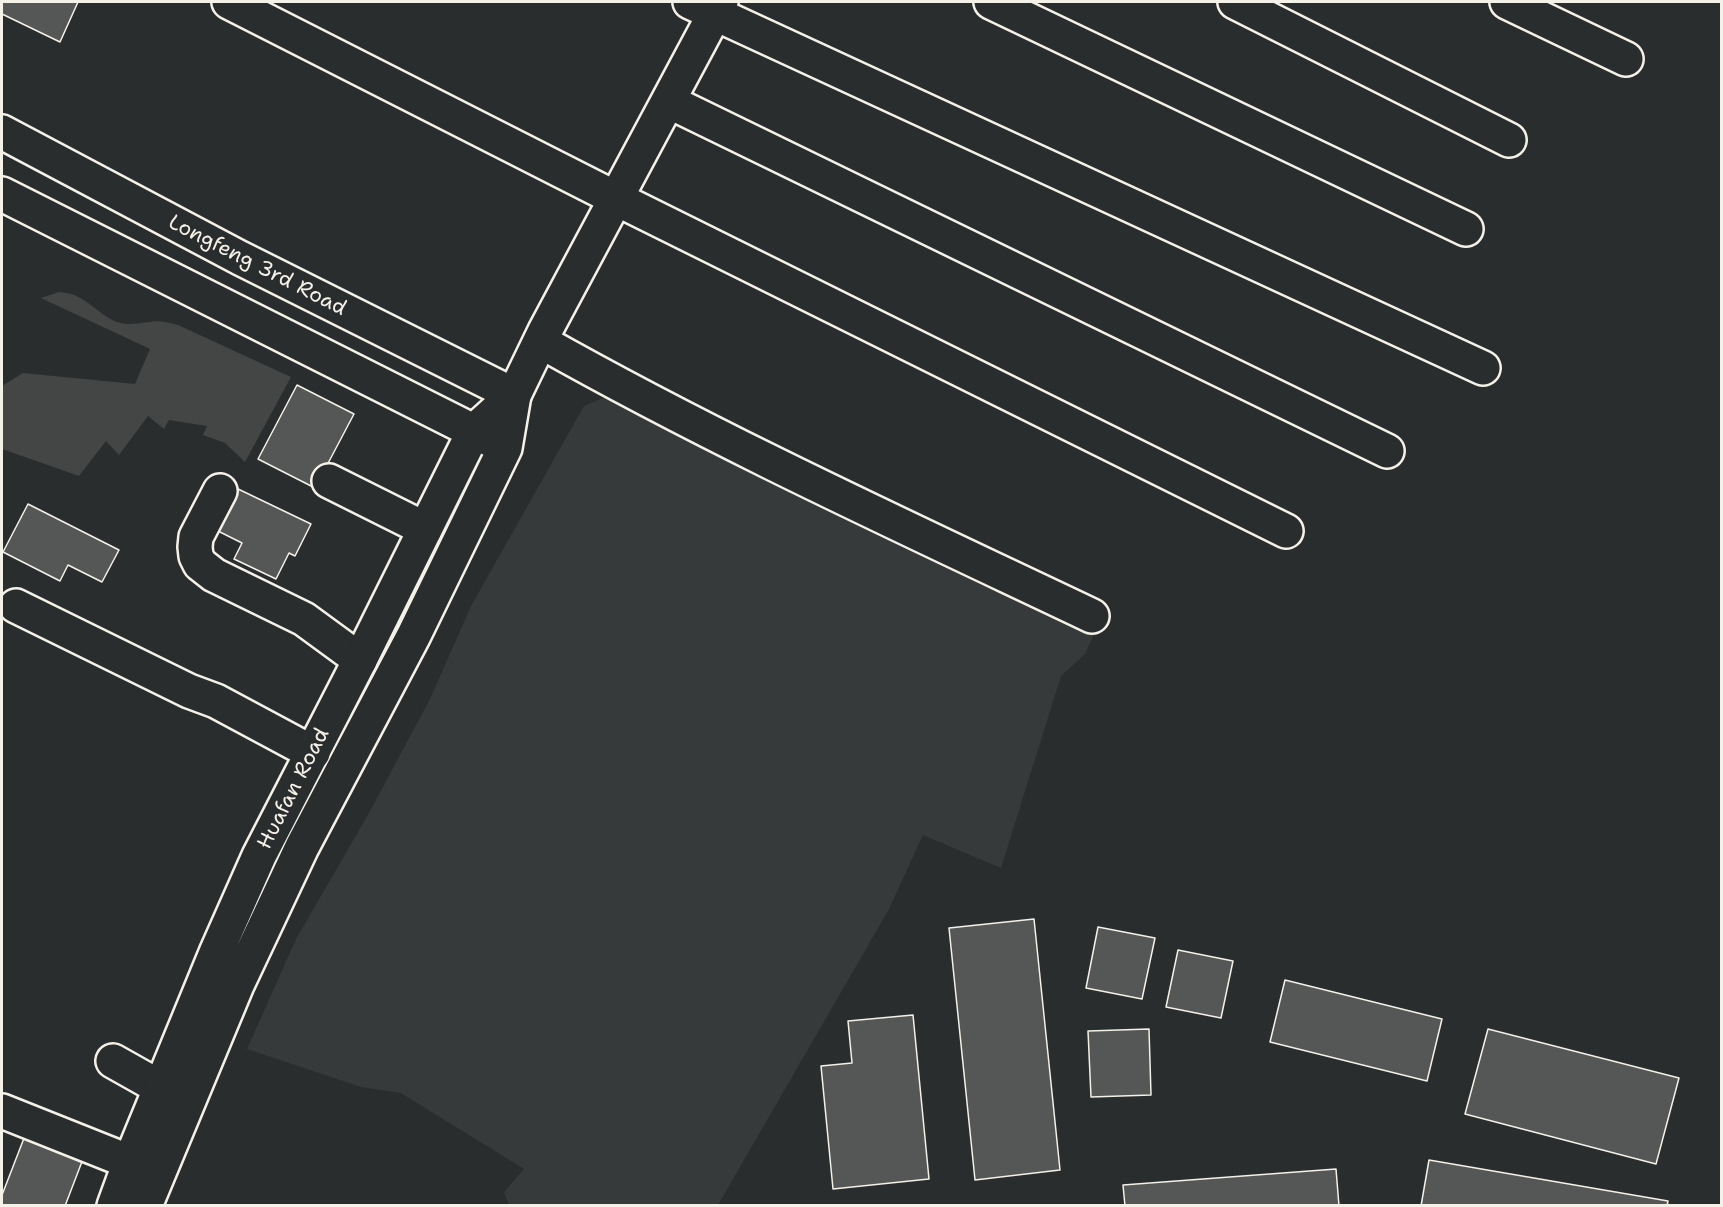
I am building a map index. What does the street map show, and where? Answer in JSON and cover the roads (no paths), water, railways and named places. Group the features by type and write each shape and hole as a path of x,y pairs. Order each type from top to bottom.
{"street":[{"path":"229,2 615,198 1286,531"},
{"path":"991,2 1466,229"},
{"path":"1235,2 1509,140"},
{"path":"1507,2 1626,59"},
{"path":"709,5 1483,368"},
{"name":"Huafan Road","path":"145,1206 237,986 302,847 414,635 505,447 514,395 615,198 668,101 709,5"},
{"path":"668,101 1387,451"},
{"name":"Longfeng 3rd Road","path":"2,132 240,258 514,395"},
{"path":"2,194 505,447"},
{"path":"543,336 610,380 788,471 1092,616"},
{"name":"Huafan Road","path":"114,1206 216,953 259,856 474,431 514,395"},
{"path":"329,481 425,529"},
{"path":"220,491 196,537 196,556 200,564 214,575 310,623 360,660"},
{"path":"16,606 189,691 216,701 313,753"},
{"path":"113,1061 161,1088"},
{"path":"2,1111 130,1162"}]}
